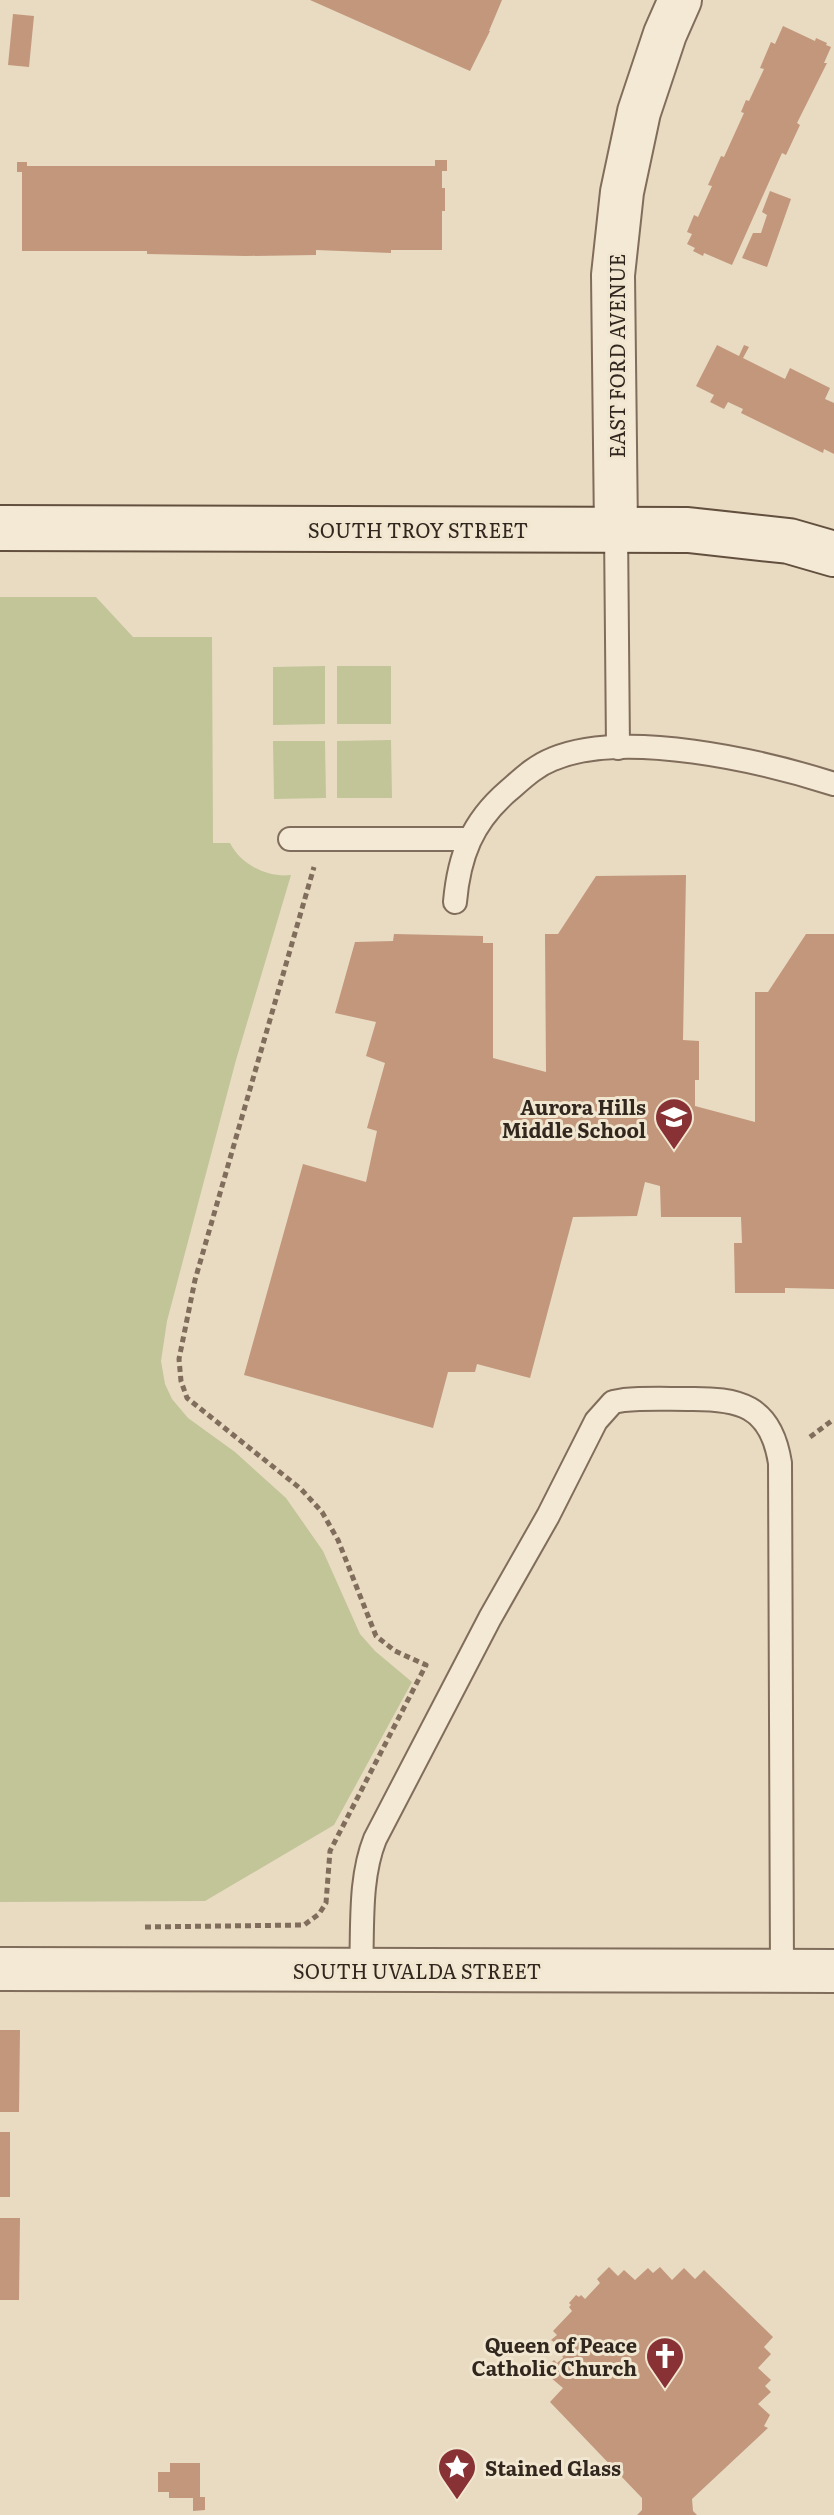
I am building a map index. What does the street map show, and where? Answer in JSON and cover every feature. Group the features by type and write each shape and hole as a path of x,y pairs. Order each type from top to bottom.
{"street":[{"name":"EAST FORD AVENUE","path":"616,529 613,275 622,192 639,112 680,0"},
{"name":"SOUTH TROY STREET","path":"0,528 616,529 748,535 789,541 834,554"},
{"name":"SOUTH UVALDA STREET","path":"0,1969 834,1971"}],"lane":[{"path":"616,529 618,748"},
{"path":"455,902 459,868 469,839 497,800 545,762 579,751 618,748 735,757 834,784"},
{"path":"290,839 469,839"},
{"path":"361,1970 365,1880 375,1839 596,1421 613,1402 634,1399 729,1400 758,1414 773,1434 781,1472 782,1971"}],"path":[{"path":"141,1927 304,1925 313,1920 322,1911 328,1895 330,1851 426,1665 395,1651 376,1636 346,1558 322,1512 301,1489 187,1398 181,1381 179,1359 195,1280 322,839"},
{"path":"810,1437 834,1419"}],"green space":[{"path":"0,597 96,597 133,637 212,637 213,843 230,843 248,864 264,872 291,875 236,1060 167,1321 161,1361 165,1384 172,1399 188,1418 235,1452 286,1498 323,1551 360,1634 412,1682 334,1825 205,1901 0,1902"},
{"path":"325,666 325,724 273,725 273,667"},
{"path":"337,666 391,666 391,724 337,724"},
{"path":"391,740 392,798 337,798 337,741"},
{"path":"273,741 325,741 326,798 274,799"}],"building":[{"path":"310,0 502,0 470,71"},
{"path":"13,14 34,16 29,67 8,65"},
{"path":"783,26 831,47 824,63 827,63 797,123 800,125 786,155 782,153 732,265 693,251 695,248 687,244 692,234 687,232 694,215 698,217 712,186 708,185 744,113 741,112 746,100 749,101 764,69 760,68 771,42 775,44"},
{"path":"435,160 447,160 447,171 442,171 445,211 442,211 442,250 391,250 391,253 316,250 316,255 246,256 147,254 147,251 22,251 22,172 17,172 17,162 27,162 27,166 435,166"},
{"path":"770,191 791,199 767,267 742,258 753,233 761,233 767,215 762,212"},
{"path":"717,345 739,356 744,345 749,347 743,358 785,379 790,368 830,388 825,399 834,403 834,454 824,449 823,453 741,413 743,409 728,402 724,409 710,402 714,395 696,386"},
{"path":"686,875 683,1040 699,1041 695,1106 755,1122 755,992 768,992 806,934 834,934 834,1289 785,1288 785,1293 735,1293 734,1243 742,1243 741,1217 661,1217 660,1186 645,1182 637,1216 573,1217 530,1378 477,1364 475,1372 448,1372 433,1428 244,1375 303,1164 366,1182 377,1131 367,1128 385,1063 366,1056 376,1022 335,1013 355,942 393,941 394,934 483,936 483,943 493,943 493,1058 546,1072 545,934 558,934 596,876"},
{"path":"0,2030 20,2030 19,2112 0,2112"},
{"path":"0,2132 10,2132 10,2197 0,2197"},
{"path":"0,2218 20,2218 19,2300 0,2300"},
{"name":"Queen of Peace Catholic Church","path":"609,2267 618,2276 624,2270 635,2280 648,2268 653,2273 660,2267 672,2280 684,2268 695,2279 704,2270 773,2337 764,2347 771,2354 758,2368 771,2380 765,2386 771,2392 758,2404 770,2415 764,2426 768,2428 692,2499 693,2511 697,2515 637,2515 642,2510 642,2498 550,2402 563,2388 550,2377 557,2371 551,2363 563,2358 560,2349 563,2345 557,2339 554,2342 551,2340 557,2335 553,2331 572,2311 569,2303 576,2295 585,2299"},
{"path":"170,2463 200,2463 200,2497 205,2497 205,2510 193,2511 193,2498 169,2498 169,2492 158,2492 158,2472 170,2472"}],"place":[{"name":"Aurora Hills Middle School","path":"674,1151"},
{"name":"Queen of Peace Catholic Church","path":"665,2390"},
{"name":"Stained Glass","path":"457,2501"}]}
